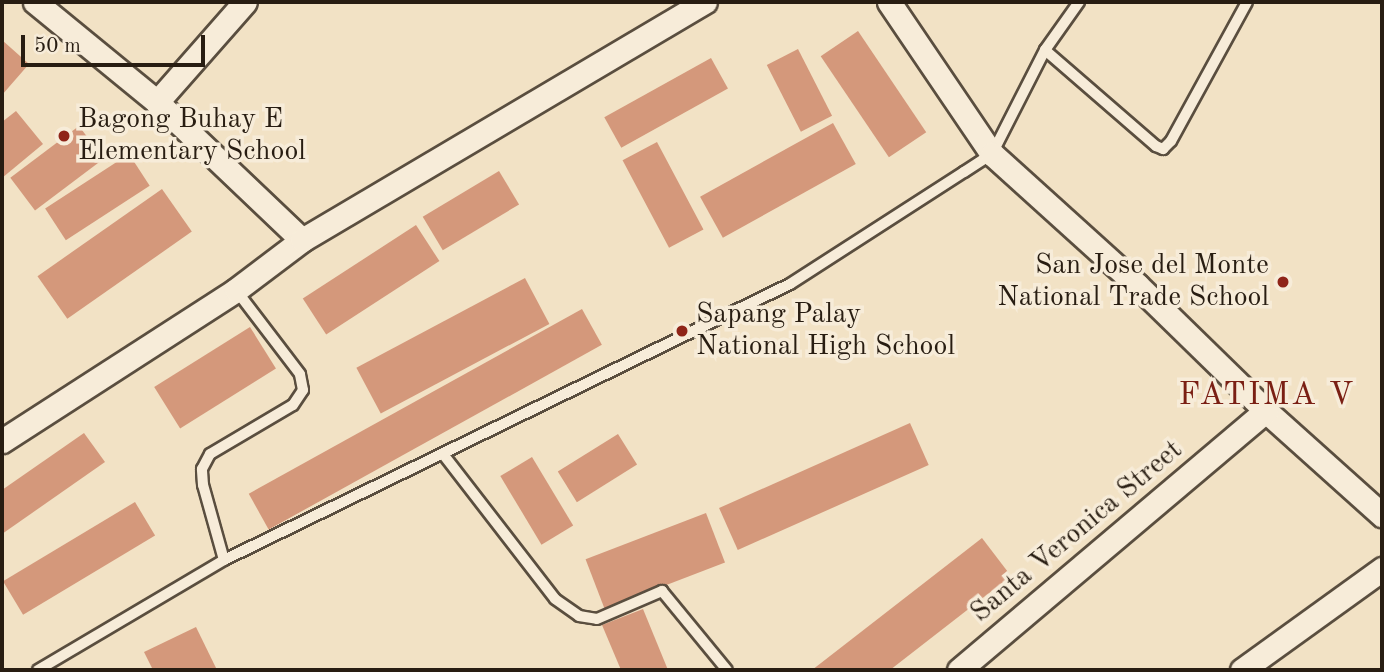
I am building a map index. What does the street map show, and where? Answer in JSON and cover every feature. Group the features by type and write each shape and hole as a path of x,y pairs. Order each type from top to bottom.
{"street":[{"path":"35,2 157,102 302,240"},
{"path":"157,102 245,2"},
{"path":"2,441 236,290 302,240 676,9 705,2"},
{"path":"889,2 992,153 1137,285 1266,411 1377,501"},
{"name":"Santa Veronica Street","path":"959,670 1266,411"},
{"path":"1242,670 1382,569"}],"lane":[{"path":"38,670 224,560 790,284 992,153 1045,50 1079,2"},
{"path":"1045,50 1156,146 1163,149 1171,141 1247,2"},
{"path":"224,560 203,485 202,469 210,454 293,405 303,390 300,374 236,290"},
{"path":"443,454 555,599 579,617 597,619 662,592 727,670"}],"building":[{"path":"858,31 926,132 889,157 821,56"},
{"path":"2,40 29,64 2,95"},
{"path":"798,49 832,116 801,132 767,65"},
{"path":"711,58 728,89 621,148 604,117"},
{"path":"16,111 43,144 2,178 2,122"},
{"path":"833,123 856,164 723,238 700,197"},
{"path":"79,126 104,159 35,211 10,178"},
{"path":"657,142 703,229 669,248 623,160"},
{"path":"129,154 150,186 66,240 45,208"},
{"path":"499,171 519,204 443,250 423,217"},
{"path":"162,189 192,232 67,319 37,276"},
{"path":"416,225 439,261 326,335 303,299"},
{"path":"525,278 549,324 381,414 356,368"},
{"path":"582,309 602,345 269,530 249,494"},
{"path":"250,327 276,369 180,428 154,387"},
{"path":"910,423 929,465 738,550 719,508"},
{"path":"84,433 105,462 2,534 2,490"},
{"path":"618,434 637,465 577,502 558,472"},
{"path":"532,457 573,526 541,545 500,476"},
{"path":"135,502 155,535 23,615 3,581"},
{"path":"706,513 725,562 605,609 586,559"},
{"path":"982,538 1011,576 890,670 812,670"},
{"path":"643,609 668,670 621,670 602,625"},
{"path":"196,627 217,670 153,670 144,652"}],"place":[{"name":"Bagong Buhay E Elementary School","path":"64,136"},
{"name":"San Jose del Monte National Trade School","path":"1283,282"},
{"name":"Sapang Palay National High School","path":"682,331"}],"district":[{"name":"FATIMA V","path":"1267,396"}]}
